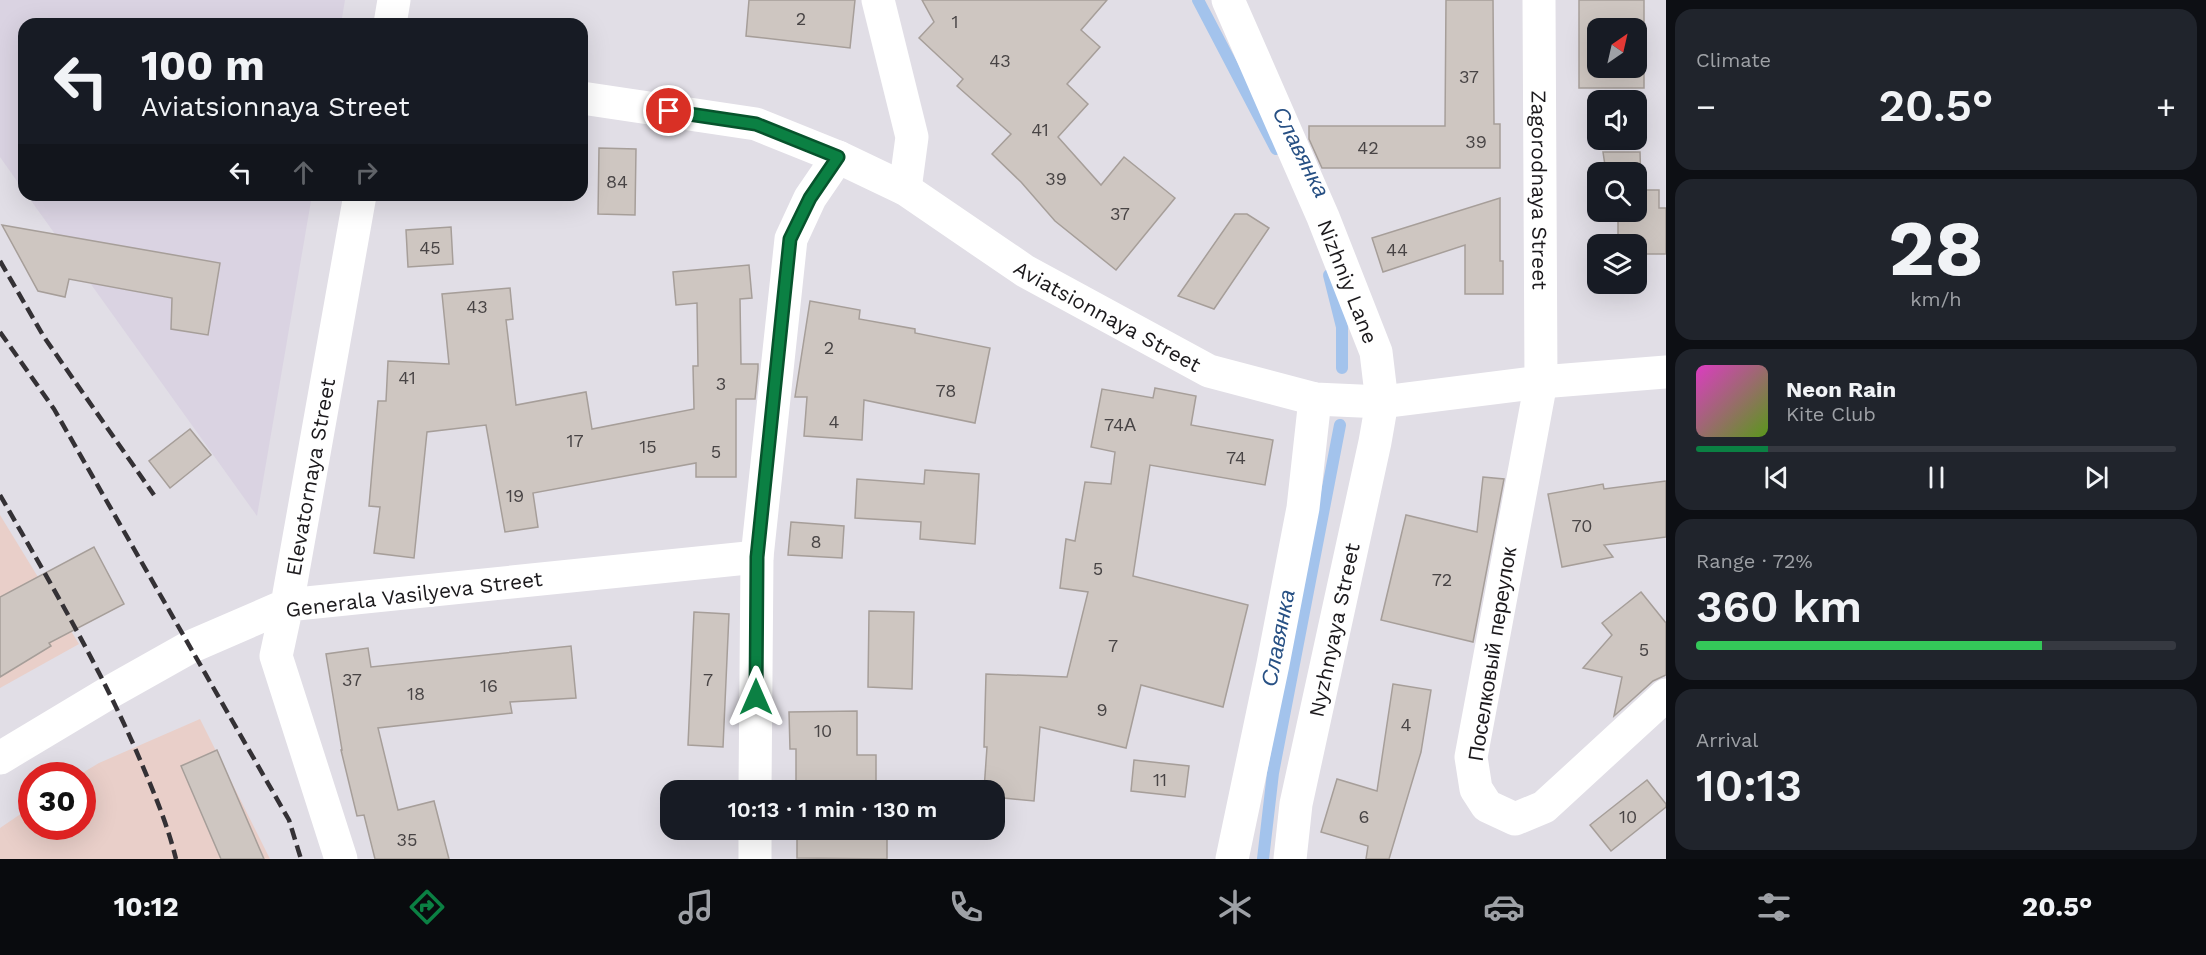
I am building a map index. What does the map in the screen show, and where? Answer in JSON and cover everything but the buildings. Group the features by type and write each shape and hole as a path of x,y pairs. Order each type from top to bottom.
{"street":[{"path":"391,18 394,0"},
{"path":"878,0 912,137 905,189"},
{"name":"Nizhniy Lane","path":"1228,0 1323,217 1376,352 1382,402"},
{"name":"Zagorodnaya Street","path":"1539,0 1540,382"},
{"name":"Aviatsionnaya Street","path":"588,99 756,124 838,157 905,189 1025,271 1209,371 1316,399 1382,402 1540,382 1666,372"},
{"path":"755,780 757,557 790,239 810,198 838,157"},
{"name":"Elevatornaya Street","path":"340,859 276,656 359,201"},
{"name":"Поселковый переулок","path":"1540,382 1471,757 1476,789 1487,806 1515,819 1544,807 1666,695"},
{"path":"1232,859 1303,508 1316,399"},
{"name":"Nyzhnyaya Street","path":"1290,859 1296,804 1382,402"},
{"name":"Generala Vasilyeva Street","path":"0,758 190,647 287,605 757,557"},
{"path":"755,840 755,859"}],"shaded area":[{"path":"0,0 345,0 342,18 18,18 18,182 0,157"},
{"path":"31,201 311,201 257,516"},
{"path":"0,515 79,644 0,688"},
{"path":"200,719 270,859 0,859 0,828 18,816 18,840 96,840 96,765"}],"waterway":[{"name":"Славянка","path":"1198,0 1276,149"},
{"name":"Славянка","path":"1329,275 1342,327 1342,368"},
{"name":"Славянка","path":"1263,859 1273,773 1340,425"}],"railway":[{"path":"0,261 44,337 154,495"},
{"path":"0,332 54,409 289,820 301,859"},
{"path":"0,495 71,620 120,715 158,803 176,859"}],"route":[{"path":"669,111 756,124 838,157 810,198 790,239 757,557 756,697"}]}
